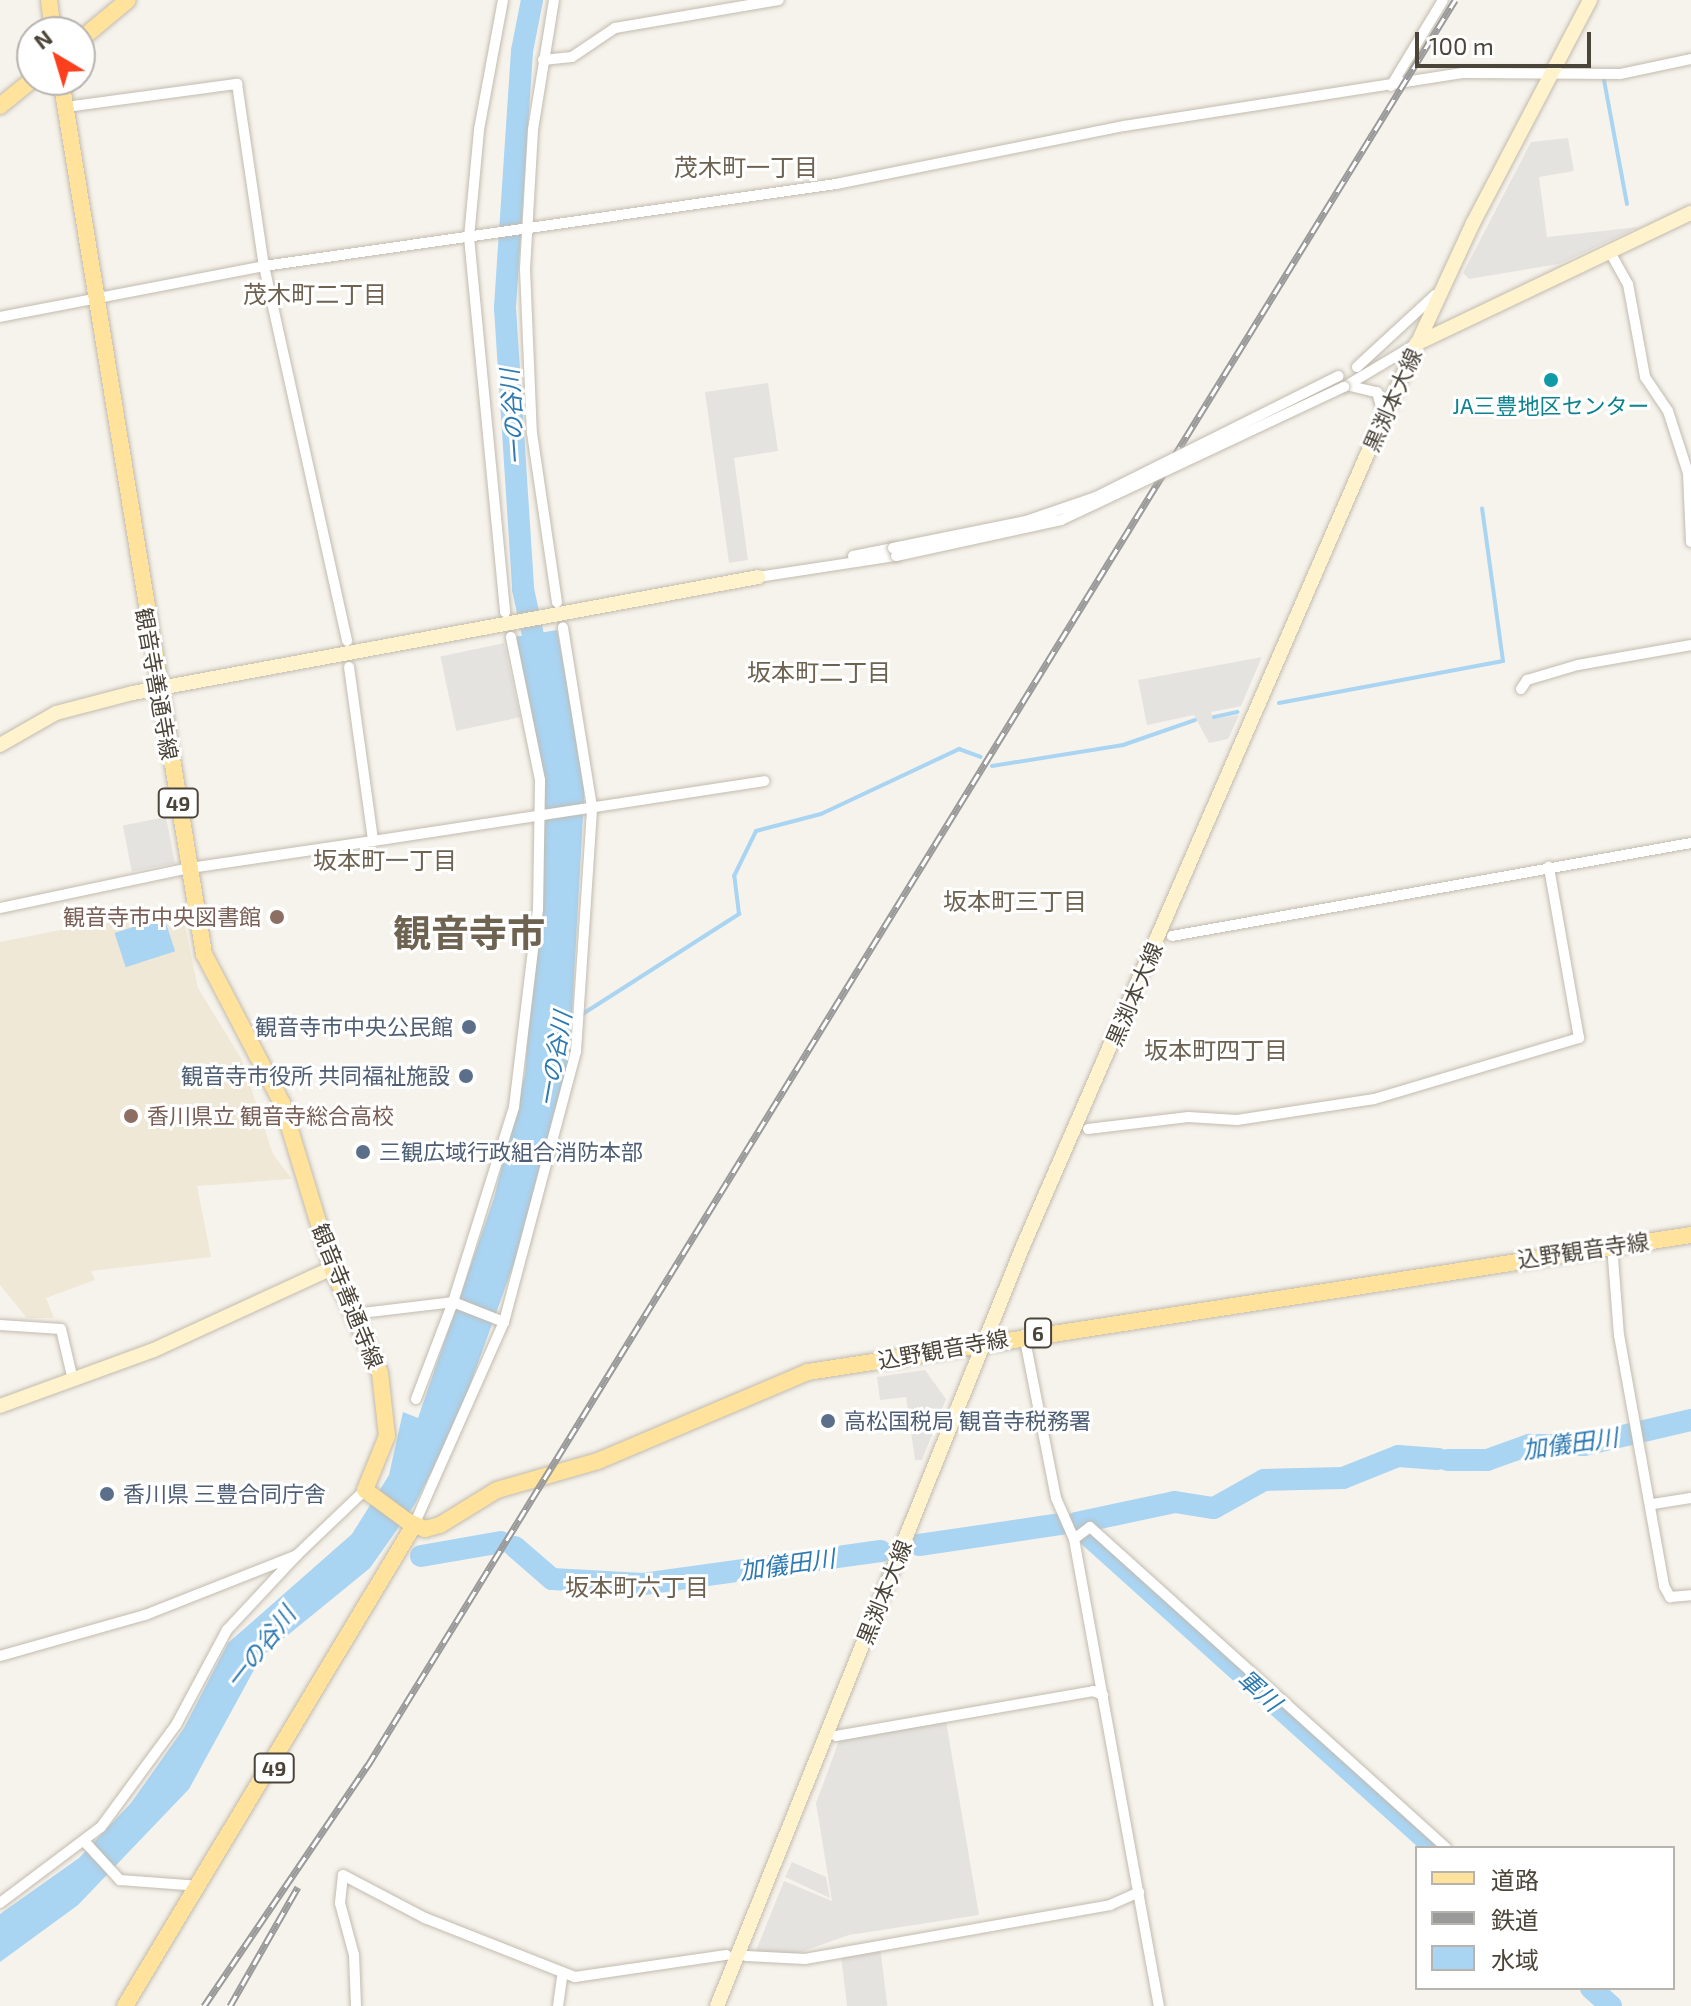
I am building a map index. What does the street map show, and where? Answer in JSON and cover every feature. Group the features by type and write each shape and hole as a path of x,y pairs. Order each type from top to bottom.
{"main road":[{"path":"96,27 128,0"},
{"name":"黒渕本大線","path":"717,2006 985,1343 1382,420 1442,287 1590,0"},
{"path":"0,106 16,93"},
{"name":"観音寺善通寺線","path":"64,96 157,689 209,972 282,1103 332,1268 353,1314 389,1412 369,1493"},
{"path":"1416,344 1691,213"},
{"path":"0,745 56,713 157,689 758,577"},
{"name":"込野観音寺線","path":"410,1523 440,1525 497,1490 598,1461 773,1382 1024,1335 1691,1235"},
{"path":"0,1406 73,1380 332,1268"},
{"path":"369,1493 410,1523"},
{"name":"49","path":"125,2006 200,1886 410,1523"}],"street":[{"path":"416,1399 491,1195 523,1064 539,816 540,780 508,624 469,237 503,0"},
{"path":"410,1523 504,1322 576,1051 592,807 532,433 526,230 543,60 554,0"},
{"path":"543,60 572,57 615,28 779,0"},
{"path":"1391,86 1443,0"},
{"path":"0,317 264,266 961,164 1124,126 1481,71 1550,77 1620,74 1691,59"},
{"path":"66,107 232,79 264,266 347,641"},
{"path":"1610,252 1628,284 1645,377 1668,411 1688,473 1691,542"},
{"path":"758,577 1061,520 1341,381 1442,287"},
{"path":"1357,367 1416,344"},
{"path":"894,552 1026,521 1132,481 1388,361 1416,344"},
{"path":"1388,361 1399,363 1399,382"},
{"path":"1341,381 1377,392 1382,420"},
{"path":"1521,689 1527,680 1578,665 1691,645"},
{"path":"349,667 373,841"},
{"path":"0,908 190,868 764,781"},
{"path":"1172,936 1691,843"},
{"path":"1088,1129 1188,1117 1237,1120 1374,1099 1579,1038 1549,867"},
{"path":"1612,1245 1635,1432 1653,1504 1666,1593 1691,1595"},
{"path":"353,1314 453,1302 504,1322"},
{"path":"0,1325 61,1329 73,1380"},
{"path":"1024,1335 1056,1498 1074,1539 1159,2006"},
{"path":"0,1903 85,1842 150,1766 227,1630 297,1555 369,1493"},
{"path":"1653,1504 1691,1498"},
{"path":"1074,1539 1090,1527 1445,1846"},
{"path":"0,1656 145,1615 297,1555"},
{"path":"836,1736 1093,1691 1105,1696"},
{"path":"85,1842 120,1880 200,1886"},
{"path":"356,2006 354,1955 340,1903 343,1875 425,1918 575,1977 726,1955"},
{"path":"746,1956 805,1959 1110,1905 1139,1892"},
{"path":"558,2006 563,1972"}],"shaded area":[{"path":"1568,138 1574,171 1539,177 1547,237 1639,227 1559,264 1469,279 1463,273 1531,142"},
{"path":"768,383 778,451 734,458 748,560 729,563 705,392"},
{"path":"504,643 520,717 456,731 440,657"},
{"path":"1262,657 1241,706 1211,712 1214,719 1239,715 1228,739 1209,743 1194,715 1147,725 1138,680"},
{"path":"166,817 175,863 132,872 123,825"},
{"name":"香川県立 観音寺総合高校","path":"181,906 198,988 241,1058 273,1154 292,1179 197,1186 211,1257 91,1271 95,1280 46,1298 54,1318 27,1318 0,1285 0,942"},
{"path":"925,1370 946,1399 922,1460 915,1460 906,1397 880,1400 877,1377"},
{"path":"946,1721 979,1915 849,1935 798,1953 755,1953 784,1881 832,1901 816,1803 839,1741"},
{"path":"792,1862 826,1877 830,1898 785,1877"},
{"path":"880,1946 887,2006 847,2006 840,1951"}],"water":[{"path":"557,630 585,781 569,1067 537,1200 457,1421 415,1504 370,1568 261,1657 189,1789 78,1905 0,1962 0,1914 79,1858 131,1803 184,1728 228,1643 352,1534 389,1475 403,1412 418,1418 494,1198 525,1074 543,830 514,637"},
{"path":"164,917 175,951 126,967 115,933"}],"waterway":[{"name":"一の谷川","path":"532,0 522,51 505,308 523,589 539,663"},
{"path":"1604,80 1627,204"},
{"path":"1279,703 1503,661 1482,508"},
{"path":"1214,717 1237,712"},
{"path":"992,766 1123,745 1195,720"},
{"path":"581,1015 739,914 734,876 756,831 821,814 959,749 981,757"},
{"name":"加儀田川","path":"1448,1460 1487,1460 1529,1445 1584,1445 1691,1420"},
{"name":"加儀田川","path":"1076,1523 1175,1502 1214,1508 1264,1480 1343,1478 1398,1456 1438,1459"},
{"name":"加儀田川","path":"919,1545 1061,1524"},
{"name":"軍川","path":"1089,1536 1431,1844"},
{"name":"加儀田川","path":"421,1556 501,1542"},
{"name":"加儀田川","path":"515,1547 552,1579 643,1584 881,1551"},
{"name":"軍川","path":"1593,1990 1611,2006"}],"railway":[{"path":"204,2006 368,1765 1455,0"},
{"path":"230,2006 298,1887"}],"place":[{"name":"JA三豊地区センター","path":"1551,380"},
{"name":"観音寺市中央図書館","path":"277,917"},
{"name":"観音寺市中央公民館","path":"469,1027"},
{"name":"観音寺市役所 共同福祉施設","path":"466,1076"},
{"name":"香川県立 観音寺総合高校","path":"131,1116"},
{"name":"三観広域行政組合消防本部","path":"363,1152"},
{"name":"高松国税局 観音寺税務署","path":"828,1421"},
{"name":"香川県 三豊合同庁舎","path":"107,1494"}],"district":[{"name":"茂木町一丁目","path":"746,167"},
{"name":"茂木町二丁目","path":"315,294"},
{"name":"坂本町二丁目","path":"819,672"},
{"name":"坂本町一丁目","path":"385,860"},
{"name":"坂本町三丁目","path":"1015,901"},
{"name":"観音寺市","path":"469,933"},
{"name":"坂本町四丁目","path":"1216,1050"},
{"name":"坂本町六丁目","path":"637,1587"}]}
